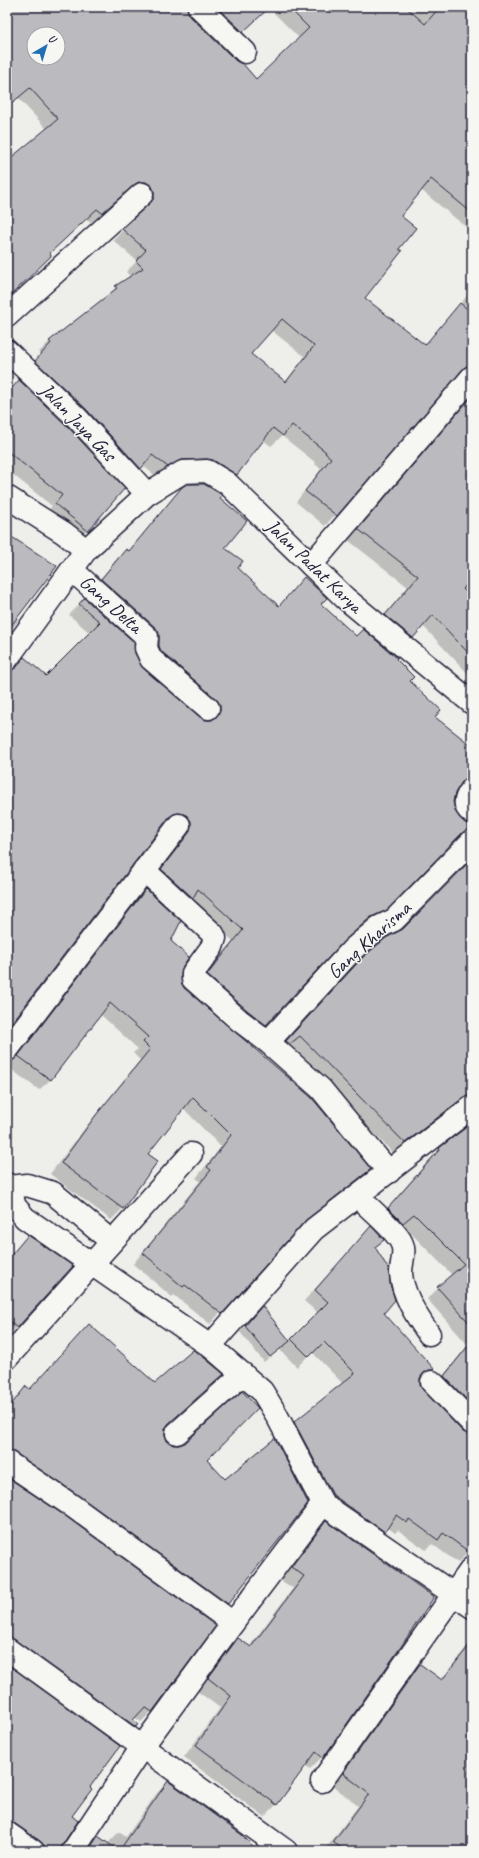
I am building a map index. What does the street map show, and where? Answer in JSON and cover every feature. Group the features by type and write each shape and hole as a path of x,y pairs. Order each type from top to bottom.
{"street":[{"path":"200,7 245,52"},
{"path":"7,316 142,194"},
{"name":"Jalan Jaya Gas","path":"7,351 77,418 147,494"},
{"path":"311,565 472,377"},
{"name":"Jalan Padat Karya","path":"7,659 86,550 147,494 182,472 207,471 228,483 344,598 472,703"},
{"path":"7,497 64,533 86,550"},
{"name":"Gang Delta","path":"72,570 147,637 146,648 151,659 208,708"},
{"path":"472,789 465,801 468,809 472,813"},
{"path":"7,1050 178,825"},
{"name":"Gang Kharisma","path":"268,1042 353,949 378,927 394,920 472,841"},
{"path":"144,870 213,934 215,938 212,947 192,973 193,979 321,1089 389,1172"},
{"path":"210,1346 314,1230 472,1107"},
{"path":"7,1358 191,1154"},
{"path":"111,1241 54,1193 27,1185 9,1186 14,1205 25,1218 210,1346 262,1391 276,1414 323,1504 472,1607"},
{"path":"357,1196 400,1239 404,1251 401,1273 405,1290 419,1319 429,1334"},
{"path":"177,1433 242,1374"},
{"path":"432,1382 472,1423"},
{"path":"7,1462 71,1505 232,1623"},
{"path":"73,1851 142,1747 232,1623 323,1504"},
{"path":"322,1781 472,1568"},
{"path":"7,1649 286,1851"},
{"path":"7,1833 33,1851"}],"building":[{"path":"7,7 187,7 190,16 236,61 243,64 256,79 309,28 288,7 406,7 425,24 440,7 472,7 472,213 431,179 401,216 416,228 399,249 402,251 365,298 425,345 460,303 472,313 472,365 463,369 337,516 305,491 331,458 325,453 326,452 292,425 283,436 273,428 237,475 213,460 182,460 168,467 152,455 141,469 86,409 35,361 51,343 49,341 117,288 115,286 143,268 136,261 146,250 122,229 150,203 154,198 154,192 152,186 146,182 139,182 102,213 97,209 50,253 51,256 7,299 7,161 58,119 30,88 7,107","holes":["282,319 314,346 286,382 251,354"]},
{"path":"217,7 270,7 243,32"},
{"path":"19,380 68,427 125,488 88,531 55,504 62,495 7,451 7,394"},
{"path":"472,396 472,578 463,589 472,598 472,657 433,615 413,638 385,615 418,576 358,529"},
{"path":"187,484 204,484 219,493 222,495 220,498 247,521 225,548 243,561 238,568 279,606 304,577 327,598 321,604 356,636 363,629 397,658 396,659 414,677 410,681 441,710 435,717 472,746 472,777 467,778 462,782 455,793 453,802 457,814 464,822 472,825 472,829 463,832 387,910 371,917 345,940 266,1025 207,975 243,930 198,889 193,898 161,869 189,833 191,827 191,821 186,815 180,813 174,814 169,817 7,1029 7,671 17,667 24,657 46,676 100,622 79,604 84,598 134,642 135,653 143,668 200,717 206,720 212,720 217,716 220,710 220,704 161,651 159,646 159,633 156,628 101,579 126,549 129,551 182,487"},
{"path":"7,534 57,566 7,631"},
{"path":"472,859 472,1095 464,1097 405,1143 300,1036 290,1044 286,1041 362,958 386,938 403,929"},
{"path":"146,889 181,921 171,941 189,957 183,966 181,973 184,988 312,1098 371,1169 305,1221 222,1314 185,1285 183,1287 143,1253 211,1170 207,1167 231,1135 193,1097 148,1154 158,1161 123,1209 61,1163 96,1115 150,1049 143,1042 148,1037 110,1003 51,1080 18,1056"},
{"path":"472,1123 472,1326 437,1287 464,1264 414,1214 403,1223 388,1208 440,1149 439,1148"},
{"path":"371,1226 384,1240 375,1247 389,1270 390,1284 395,1300 384,1313 435,1370 429,1370 420,1378 420,1385 423,1390 463,1432 472,1435 472,1554 443,1533 438,1540 409,1519 407,1523 396,1515 385,1532 333,1495 294,1422 355,1373 324,1342 309,1357 291,1339 328,1302 315,1290"},
{"path":"28,1235 73,1266 17,1328 7,1319 7,1260"},
{"path":"262,1306 290,1341 270,1357 245,1326"},
{"path":"89,1324 155,1383 193,1350 202,1356 224,1374 168,1424 165,1429 167,1441 173,1445 185,1443 242,1391 258,1408 207,1460 225,1479 275,1438 308,1503 228,1604 78,1495 14,1452 7,1450 7,1410 26,1386 30,1389"},
{"path":"472,1341 472,1405 444,1376"},
{"path":"7,1477 64,1515 216,1626 152,1712 145,1707 133,1720 138,1724 136,1727 14,1639 7,1637"},
{"path":"326,1521 434,1597 323,1758 316,1752 277,1805 196,1745 231,1696 208,1678 238,1638 251,1647 304,1576 291,1567"},
{"path":"472,1642 472,1842 466,1851 345,1851 333,1842 369,1794 343,1773 420,1664 442,1680"},
{"path":"7,1664 120,1746 90,1787 92,1789 72,1816 78,1821 63,1844 61,1851 45,1851 44,1845 40,1841 14,1823 7,1821"},
{"path":"168,1781 242,1835 258,1851 119,1851"},
{"path":"98,1836 119,1851 88,1851"}]}
